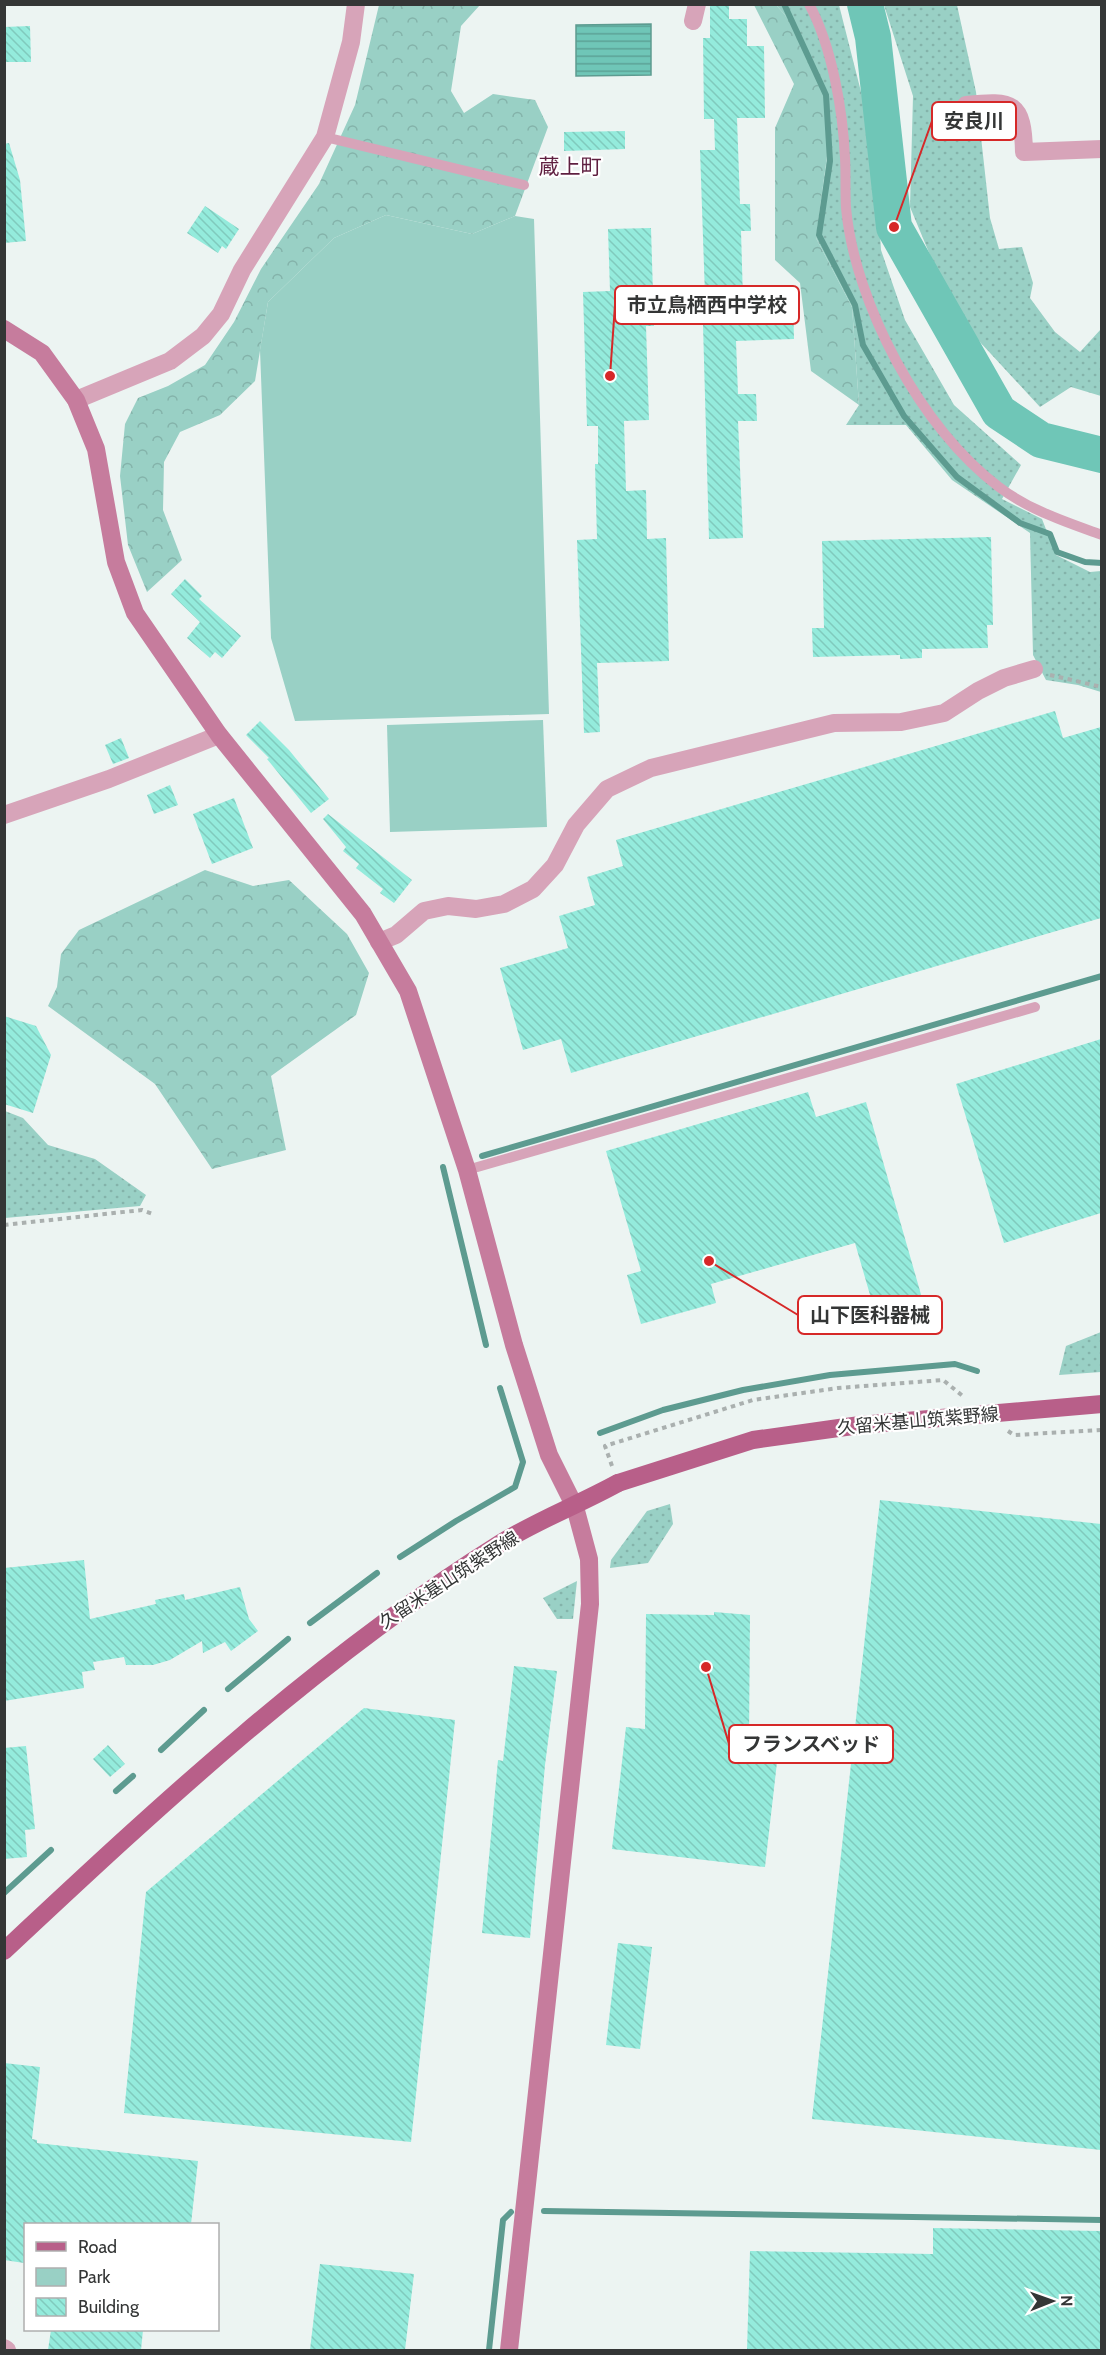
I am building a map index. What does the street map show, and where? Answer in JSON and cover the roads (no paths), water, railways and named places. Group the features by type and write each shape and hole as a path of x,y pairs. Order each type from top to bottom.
{"main road":[{"name":"久留米基山筑紫野線","path":"4,1951 150,1814 364,1636 502,1542 575,1507 618,1483 753,1440 860,1425 1101,1404"}],"street":[{"path":"76,400 170,362 203,336 221,314 242,270 325,137 349,52 356,4"},
{"path":"966,105 1004,103 1016,111 1023,122 1024,152 1101,149"},
{"path":"4,329 42,353 76,400 96,449 116,562 135,613 219,735 363,914 408,991 467,1170 518,1356 549,1455 575,1507 589,1559 590,1604 509,2350"},
{"path":"379,942 396,934 424,911 448,906 476,909 504,904 533,889 555,865 576,825 607,789 651,768 834,723 901,722 944,713 978,691 1004,678 1034,669"},
{"path":"4,815 109,779 219,735"}],"lane":[{"path":"809,4 815,16 836,84 845,155 846,206 854,257 871,304 917,399 957,447 998,486 1027,505 1101,535"},
{"path":"325,137 524,185"},
{"path":"467,1170 1035,1007"}],"waterway":[{"path":"784,4 826,95 830,161 819,235 855,305 863,345 904,416 957,477 1020,523 1050,534 1057,552 1085,562 1102,563"},
{"path":"865,4 873,37 894,227 999,412 1041,440 1102,455"},
{"path":"482,1156 1102,976"},
{"path":"443,1167 486,1345"},
{"path":"600,1433 663,1410 743,1390 830,1375 955,1364 977,1371"},
{"path":"400,1557 515,1487 523,1462 500,1388"},
{"path":"310,1623 377,1573"},
{"path":"228,1689 288,1639"},
{"path":"161,1750 204,1710"},
{"path":"116,1791 133,1776"},
{"path":"4,1893 51,1850"},
{"path":"544,2211 1102,2220"},
{"path":"489,2350 503,2220 511,2212"}],"place":[{"name":"安良川","path":"894,227"},
{"name":"市立鳥栖西中学校","path":"610,376"},
{"name":"山下医科器械","path":"709,1261"},
{"name":"フランスベッド","path":"706,1667"}],"district":[{"name":"蔵上町","path":"570,166"}]}
